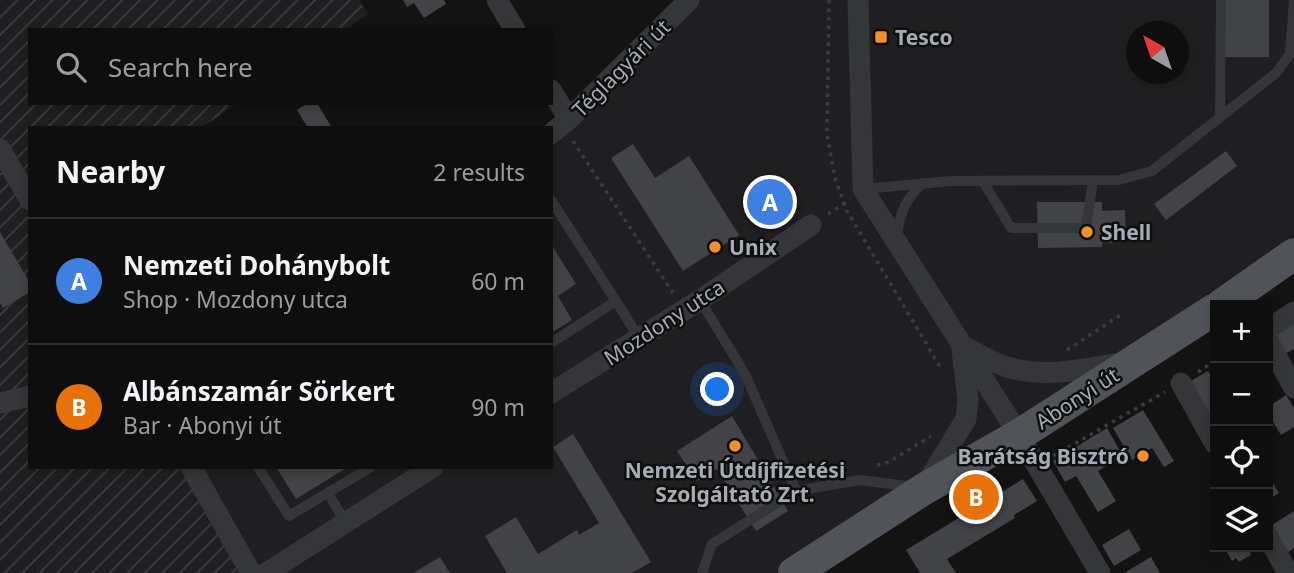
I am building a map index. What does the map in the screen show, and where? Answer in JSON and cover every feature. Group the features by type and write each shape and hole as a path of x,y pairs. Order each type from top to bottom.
{"main road":[{"path":"1228,300 1294,254"},
{"name":"Abonyi út","path":"794,573 924,489 1019,435 1210,312"}],"street":[{"path":"497,0 513,28"},
{"name":"Téglagyári út","path":"561,126 689,0"},
{"path":"858,0 863,189 1019,435 1100,573"},
{"path":"553,97 561,126"},
{"path":"0,149 28,197"},
{"name":"Mozdony utca","path":"553,392 692,305 811,225"},
{"path":"1273,326 1294,312"},
{"path":"961,345 1009,368 1032,372 1066,373 1133,361"},
{"path":"924,489 966,419 968,400 961,345"},
{"path":"1273,350 1294,388"},
{"path":"1181,383 1210,435"},
{"path":"0,403 28,396"},
{"path":"192,469 251,573"},
{"path":"266,573 427,469"},
{"path":"1273,546 1288,573"}],"lane":[{"path":"1220,117 1221,0"},
{"path":"863,189 923,183 1119,180 1152,171 1276,74 1290,54 1294,0"},
{"path":"984,183 1011,228 1086,228 1093,180"},
{"path":"896,242 899,216 911,194 923,183"},
{"path":"553,203 639,338"},
{"path":"553,342 616,301"},
{"path":"692,305 745,374 796,491"},
{"path":"259,469 289,516 368,469"},
{"path":"702,573 712,544 796,491 860,480 924,489"},
{"path":"328,493 345,522"}],"path":[{"path":"561,126 692,305"},
{"path":"1036,466 1181,383"}],"shaded area":[{"path":"0,0 359,0 368,14 348,28 28,28 28,105 234,105 204,126 28,126 28,469 201,469 261,573 0,573"},
{"path":"689,0 1294,0 1294,235 1067,390 786,573 261,573 201,469 553,469 553,126"}],"building":[{"path":"403,0 444,0 446,4 424,18 414,3 407,7"},
{"path":"1224,0 1269,0 1269,57 1224,57"},
{"path":"305,105 318,105 331,126 307,126 297,110"},
{"path":"633,144 655,178 689,156 739,235 683,271 611,158"},
{"path":"1226,151 1237,166 1166,220 1154,204"},
{"path":"771,192 781,206 771,213 761,199"},
{"path":"1037,202 1102,202 1102,211 1125,210 1126,242 1102,243 1102,247 1038,248"},
{"path":"0,232 28,280 28,293 3,308 0,303"},
{"path":"553,247 576,284 558,296 572,320 553,332"},
{"path":"1294,320 1294,349 1283,355 1273,339 1273,332"},
{"path":"1208,371 1210,374 1209,415 1189,382"},
{"path":"1286,395 1294,408 1294,427 1281,435 1273,421 1273,404"},
{"path":"1143,410 1174,461 1164,467 1152,448 1132,460 1113,428"},
{"path":"732,416 788,511 756,531 717,469 697,481 677,451"},
{"path":"1107,428 1123,456 1098,471 1116,501 1098,512 1076,476 1065,482 1053,461"},
{"path":"573,434 651,562 632,573 507,573 485,536 516,517 538,554 577,530 579,535 599,523 553,447"},
{"path":"277,469 345,469 296,499"},
{"path":"1023,479 1037,501 1014,515 1015,518 947,559 956,573 920,573 906,550"},
{"path":"1273,483 1279,493 1273,497"},
{"path":"1294,511 1294,548 1288,552 1273,524"},
{"path":"1129,529 1141,550 1114,566 1102,545"},
{"path":"1227,552 1250,552 1251,555 1239,562 1236,558 1232,561"},
{"path":"440,557 450,573 413,573"},
{"path":"1151,557 1160,573 1124,573"}],"place":[{"name":"Tesco","path":"881,37"},
{"name":"Nemzeti Dohánybolt","path":"770,202"},
{"name":"Shell","path":"1087,232"},
{"name":"Unix","path":"715,247"},
{"name":"Nemzeti Útdíjfizetési Szolgáltató Zrt.","path":"735,446"},
{"name":"Barátság Bisztró","path":"1143,456"},
{"name":"Albánszamár Sörkert","path":"976,497"}]}
